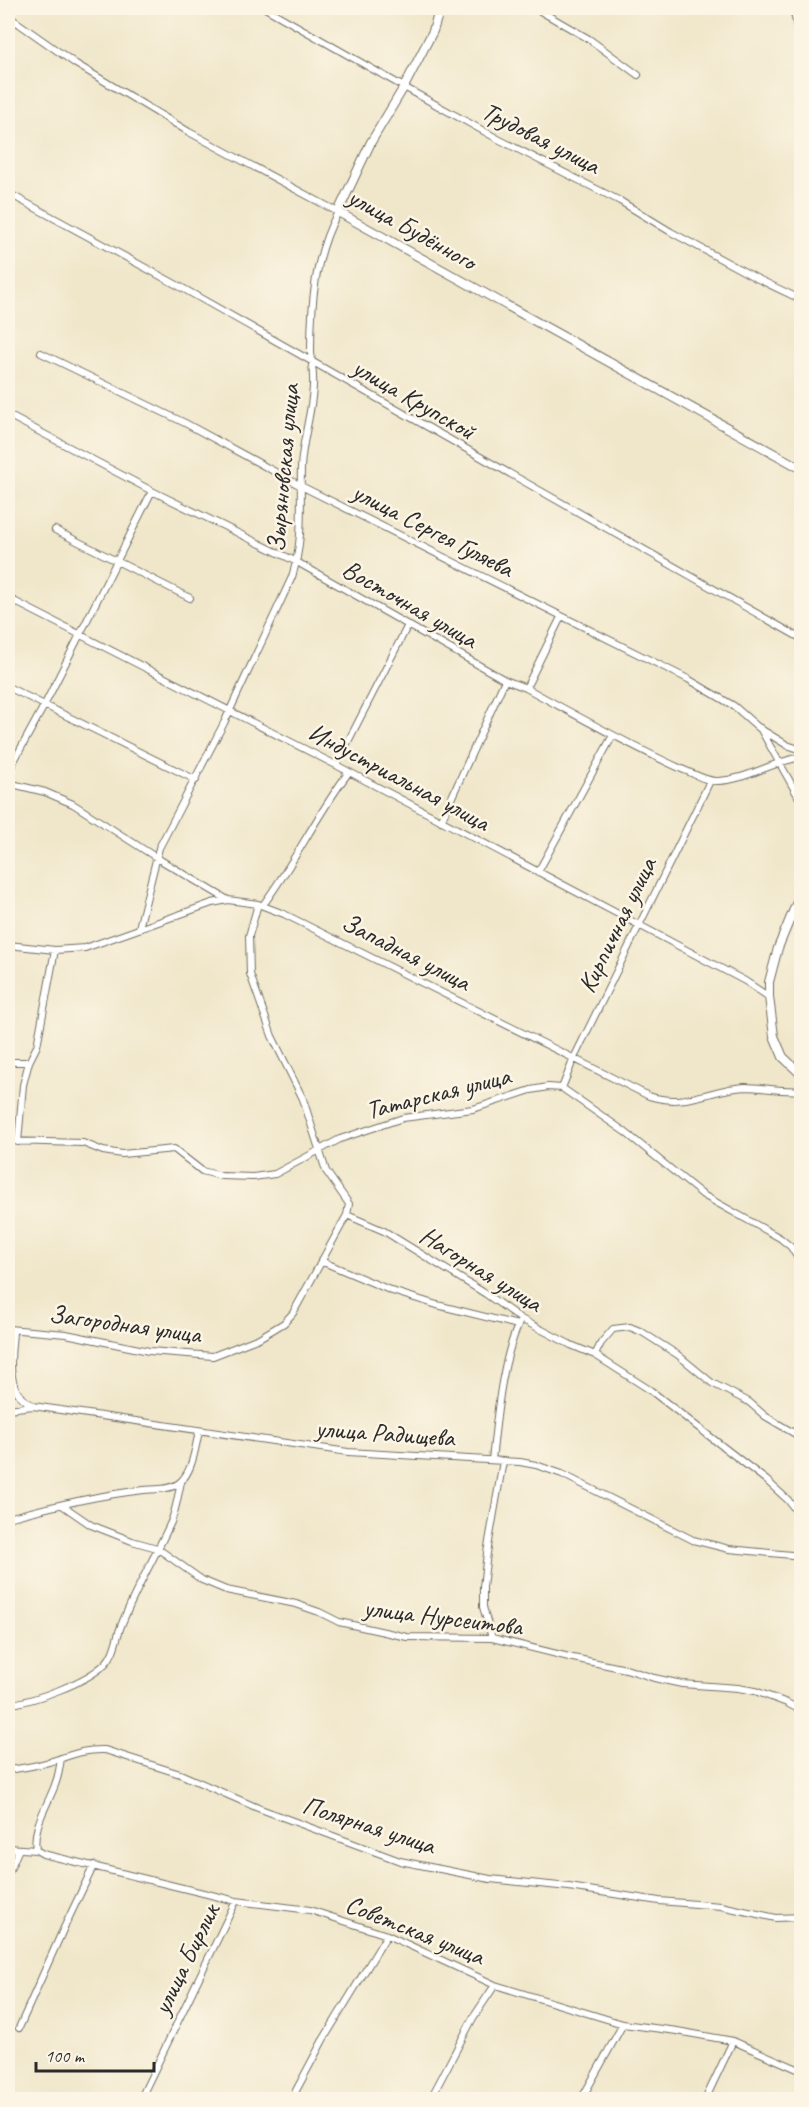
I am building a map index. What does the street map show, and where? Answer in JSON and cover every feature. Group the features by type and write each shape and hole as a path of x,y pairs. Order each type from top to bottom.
{"street":[{"name":"Трудовая улица","path":"266,8 498,139 620,201 671,232 801,300"},
{"name":"Зыряновская улица","path":"139,928 163,840 196,780 297,562 301,528 304,439 313,386 312,330 317,266 324,242 371,142 404,87 433,31 440,8"},
{"path":"535,8 589,39 638,75"},
{"path":"793,8 801,36"},
{"name":"улица Будённого","path":"8,16 76,64 189,132 801,469"},
{"name":"улица Крупской","path":"8,193 177,285 801,639"},
{"name":"улица Сергея Гуляева","path":"41,353 185,423 301,486 688,679 734,706 759,728 787,745 801,750"},
{"name":"Восточная улица","path":"8,416 152,491 297,562 504,680 526,688 662,760 710,781"},
{"path":"8,772 45,704 152,491"},
{"path":"55,530 190,598"},
{"name":"Индустриальная улица","path":"8,598 350,772 745,981 769,997"},
{"path":"526,688 561,617"},
{"path":"336,765 408,625"},
{"path":"441,821 504,680"},
{"path":"8,687 196,780"},
{"path":"759,728 801,803"},
{"path":"538,872 613,735"},
{"path":"710,781 740,776 778,762 801,757"},
{"path":"347,1215 349,1204 326,1171 303,1099 272,1036 250,974 249,936 261,904 276,890 310,829 350,772"},
{"name":"Кирпичная улица","path":"562,1088 574,1058 710,781"},
{"name":"Западная улица","path":"8,783 45,792 73,804 228,900 261,904 318,930 664,1101 678,1101 743,1088 801,1090"},
{"path":"801,890 778,948 769,982 774,1036 783,1057 801,1075"},
{"path":"8,945 55,950 85,948 212,903 228,900"},
{"path":"18,1142 23,1085 29,1062 37,1046 55,950"},
{"path":"8,1062 29,1062"},
{"name":"Татарская улица","path":"8,1141 83,1143 103,1151 122,1154 174,1149 202,1171 221,1176 253,1177 275,1174 340,1139 403,1118 473,1109 531,1090 548,1087 562,1088"},
{"path":"562,1088 625,1132 703,1195 780,1238 791,1247 801,1265"},
{"name":"Загородная улица","path":"10,1330 66,1334 149,1351 213,1356 259,1338 284,1323 293,1313 347,1215"},
{"name":"Нагорная улица","path":"347,1215 384,1231 486,1294 520,1322 595,1355 650,1390 766,1480 788,1500 801,1519"},
{"path":"321,1261 392,1291 437,1305 520,1322 513,1336 507,1360 492,1460"},
{"path":"595,1355 601,1343 613,1329 630,1327 672,1350 712,1383 748,1402 765,1416 801,1438"},
{"path":"10,1330 11,1364 16,1388 21,1397 33,1406"},
{"name":"улица Радищева","path":"8,1409 33,1406 348,1452 492,1460 536,1465 562,1474 693,1540 729,1549 801,1556"},
{"path":"8,1705 41,1696 80,1681 105,1664 114,1650 120,1628 172,1521 181,1482 192,1461 199,1432"},
{"path":"492,1638 483,1607 483,1587 503,1461"},
{"path":"8,1518 119,1493 171,1488 181,1482"},
{"name":"улица Нурсеитова","path":"62,1505 91,1525 157,1548 202,1580 226,1590 296,1604 319,1611 339,1622 364,1629 407,1637 492,1638 682,1684 755,1691 801,1711"},
{"name":"Полярная улица","path":"8,1770 33,1766 74,1752 105,1750 180,1774 258,1808 418,1866 490,1879 569,1887 659,1901 721,1906 776,1918 801,1917"},
{"path":"36,1850 34,1840 37,1827 57,1780 61,1758"},
{"name":"Советская улица","path":"8,1848 36,1850 43,1854 236,1901 310,1910 387,1935 495,1985 623,2024 733,2041 801,2071"},
{"path":"8,1874 19,1849"},
{"path":"19,2028 94,1865"},
{"name":"улица Бирлик","path":"140,2100 236,1901"},
{"path":"291,2100 323,2040 387,1935"},
{"path":"430,2100 473,2018 495,1985"},
{"path":"581,2100 623,2024"},
{"path":"705,2100 733,2041"}]}
